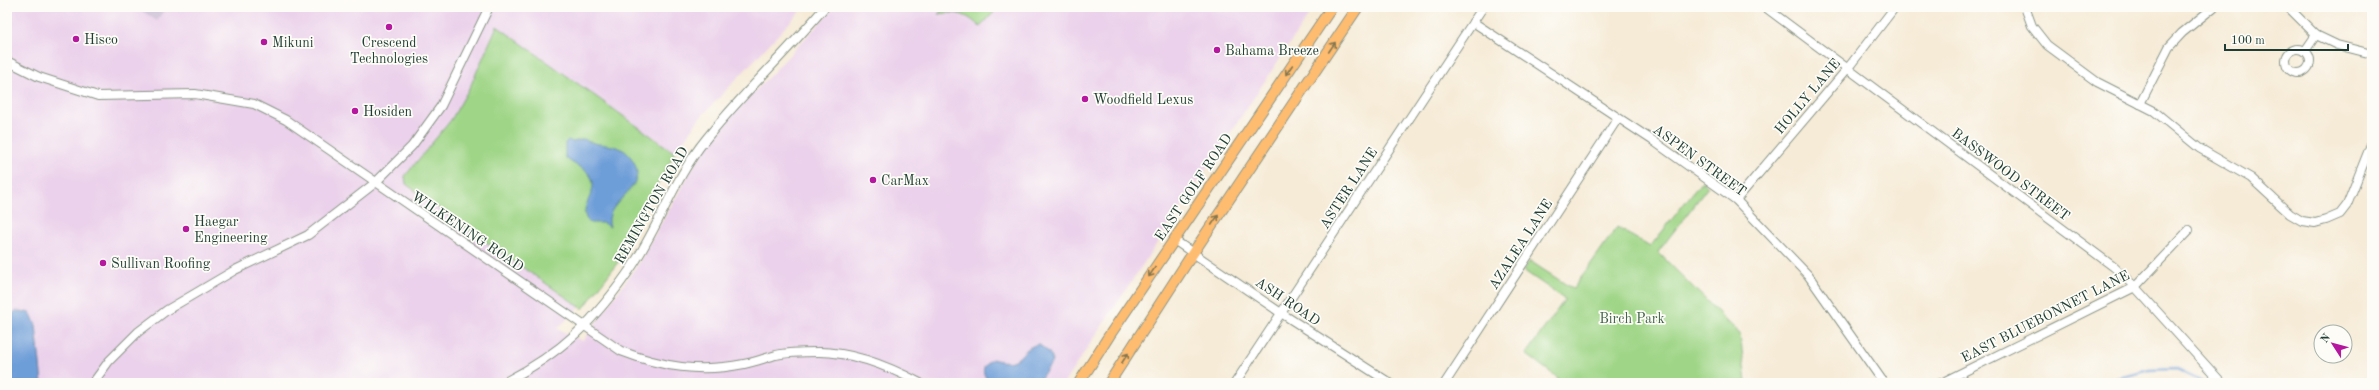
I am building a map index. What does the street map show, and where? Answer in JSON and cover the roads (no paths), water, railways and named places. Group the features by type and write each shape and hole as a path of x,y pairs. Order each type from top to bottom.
{"main road":[{"name":"EAST GOLF ROAD","path":"1080,383 1174,240 1332,7"},
{"path":"1109,383 1193,253 1358,7"}],"street":[{"path":"93,383 109,361 138,332 167,310 235,270 308,235 375,183 412,146 441,106 489,7"},
{"name":"REMINGTON ROAD","path":"503,383 536,366 585,327 633,264 687,166 706,139 826,7"},
{"name":"ASTER LANE","path":"1235,383 1483,7"},
{"name":"BASSWOOD STREET","path":"1765,7 2114,267 2135,287 2222,383"},
{"name":"HOLLY LANE","path":"1736,200 1848,68 1895,7"},
{"path":"2025,7 2032,26 2046,45 2097,82 2140,104 2175,127 2199,148 2251,178 2290,214 2302,221 2315,223 2340,214 2347,205 2372,142"},
{"path":"2140,104 2169,47 2182,33 2214,7"},
{"path":"2288,7 2316,35 2336,46 2372,54"},
{"name":"ASPEN STREET","path":"1473,22 1652,140 1736,200 1808,275 1884,383"},
{"path":"2305,50 2316,35"},
{"name":"WILKENING ROAD","path":"7,61 39,77 98,96 195,94 254,104 286,120 375,183 621,351 647,361 673,368 743,365 778,355 820,352 857,357 898,371 920,383"},
{"name":"AZALEA LANE","path":"1444,383 1618,118"},
{"name":"EAST BLUEBONNET LANE","path":"1941,383 2135,287 2189,230"},
{"name":"ASH ROAD","path":"1174,240 1281,313 1390,383"}],"water":[{"path":"584,139 589,142 619,148 629,155 636,167 637,177 633,185 613,209 609,217 610,227 603,223 590,223 586,218 586,207 593,185 592,179 587,172 565,157 565,143 568,140 573,142"},
{"path":"16,311 30,312 36,325 42,383 7,383 7,318"},
{"path":"1038,344 1050,354 1052,362 1038,383 988,381 984,374 984,367 992,359 1003,361 1015,360 1025,351"}],"waterway":[{"path":"2106,383 2108,381 2149,370 2177,369 2206,383"}],"place":[{"name":"Crescend Technologies","path":"389,27"},
{"name":"Hisco","path":"76,39"},
{"name":"Mikuni","path":"264,42"},
{"name":"Bahama Breeze","path":"1217,50"},
{"name":"Woodfield Lexus","path":"1085,99"},
{"name":"Hosiden","path":"355,111"},
{"name":"CarMax","path":"873,180"},
{"name":"Haegar Engineering","path":"186,229"},
{"name":"Sullivan Roofing","path":"103,263"}],"park label":[{"name":"Birch Park","path":"1632,318"}]}
